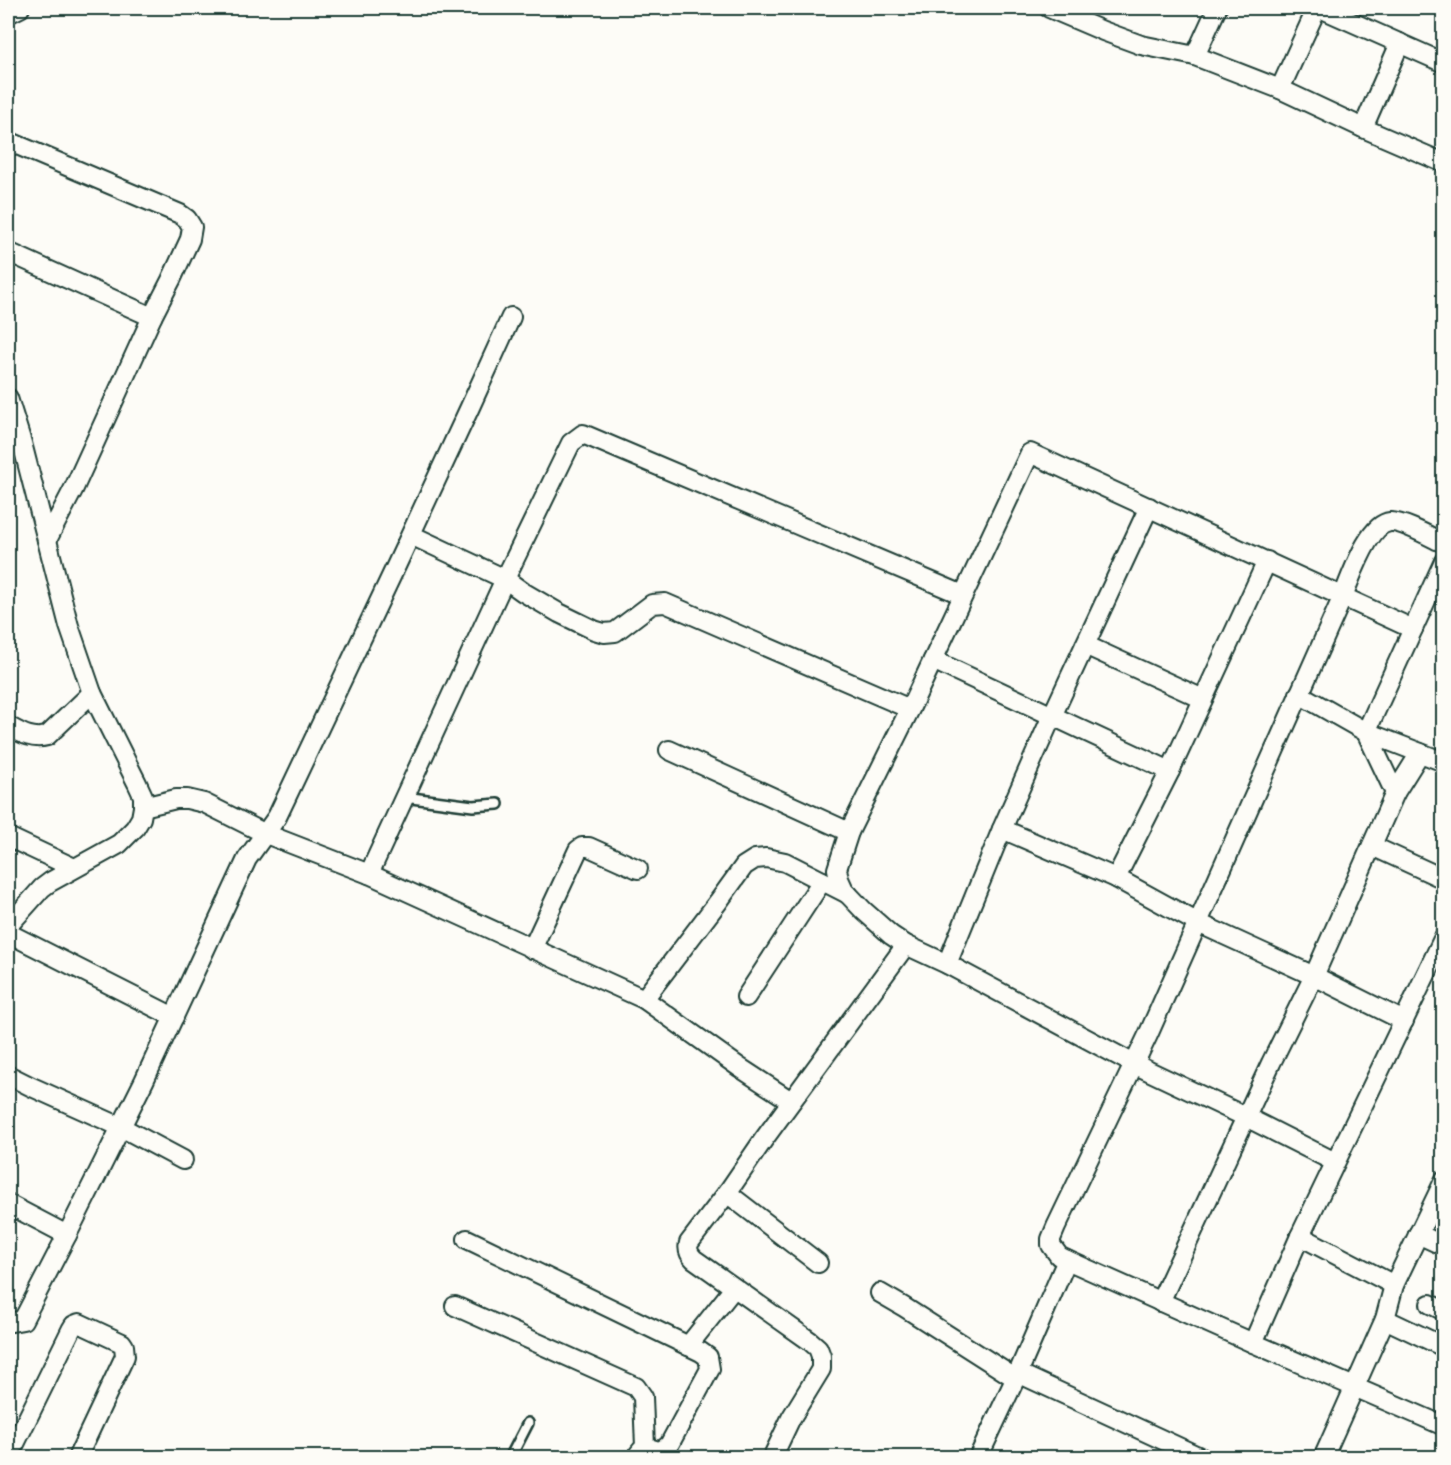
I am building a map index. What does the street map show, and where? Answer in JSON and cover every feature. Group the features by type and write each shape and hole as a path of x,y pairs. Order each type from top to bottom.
{"street":[{"path":"8,14 20,8"},
{"path":"1049,8 1141,45 1195,56 1280,88 1363,128 1443,162"},
{"path":"1195,56 1217,8"},
{"path":"1280,88 1319,8 1443,63"},
{"path":"1363,128 1400,44"},
{"path":"8,141 180,214 192,227 190,239 74,488 47,540"},
{"path":"8,252 152,317"},
{"path":"8,1320 12,1322 23,1320 121,1127 247,859 277,817 411,535 511,317"},
{"path":"8,398 22,443 69,626 92,693 137,783 143,807 141,818 135,828 119,844 42,888 8,926"},
{"path":"369,874 571,443 583,434 963,595"},
{"path":"1335,1162 1134,1064 947,964 906,945 891,935 844,890 837,869 849,832 910,709 1030,453 1413,628"},
{"path":"947,964 1002,829 1149,507"},
{"path":"1443,540 1439,541 1402,524 1390,522 1369,539 1360,553 1198,923 1051,1239 1054,1251 1067,1260 1443,1426"},
{"path":"411,535 506,579 559,613 594,630 604,633 615,632 652,604 665,603 910,709"},
{"path":"1116,878 1170,771 1267,561"},
{"path":"1395,793 1366,732 1413,628 1437,592 1443,561"},
{"path":"1085,645 1203,699"},
{"path":"933,660 1170,771"},
{"path":"8,726 29,737 47,736 92,693"},
{"path":"1299,694 1366,732 1443,762"},
{"path":"669,750 849,832"},
{"path":"1160,1302 1314,976 1395,793 1420,753"},
{"path":"143,807 176,799 204,803 266,834 369,874 644,999 791,1101"},
{"path":"1002,829 1116,878 1198,923 1314,976 1404,1021"},
{"path":"8,837 74,868"},
{"path":"1372,846 1443,879"},
{"path":"532,949 578,850 582,847 589,847 638,869"},
{"path":"644,999 744,866 755,859 766,858 785,862 848,894"},
{"path":"746,997 822,881"},
{"path":"8,933 174,1017"},
{"path":"1253,1343 1300,1236 1443,937"},
{"path":"772,1458 791,1418 821,1369 821,1356 818,1348 694,1259 689,1253 689,1243 906,945"},
{"path":"8,1075 121,1127 183,1160"},
{"path":"1323,1458 1385,1319 1394,1284 1443,1181"},
{"path":"727,1193 818,1263"},
{"path":"8,1204 67,1235"},
{"path":"1418,1234 1443,1246"},
{"path":"1300,1236 1394,1284"},
{"path":"455,1306 636,1387 643,1397 640,1452 650,1447 661,1451 669,1445 710,1369 708,1357 688,1346 467,1239"},
{"path":"978,1458 1067,1260"},
{"path":"688,1346 734,1288"},
{"path":"879,1293 1016,1376 1202,1458"},
{"path":"1385,1319 1443,1347"},
{"path":"8,1458 71,1330 79,1323 122,1342 125,1356 77,1458"}],"lane":[{"path":"404,798 472,806 498,804"},
{"path":"510,1458 528,1424"}]}
